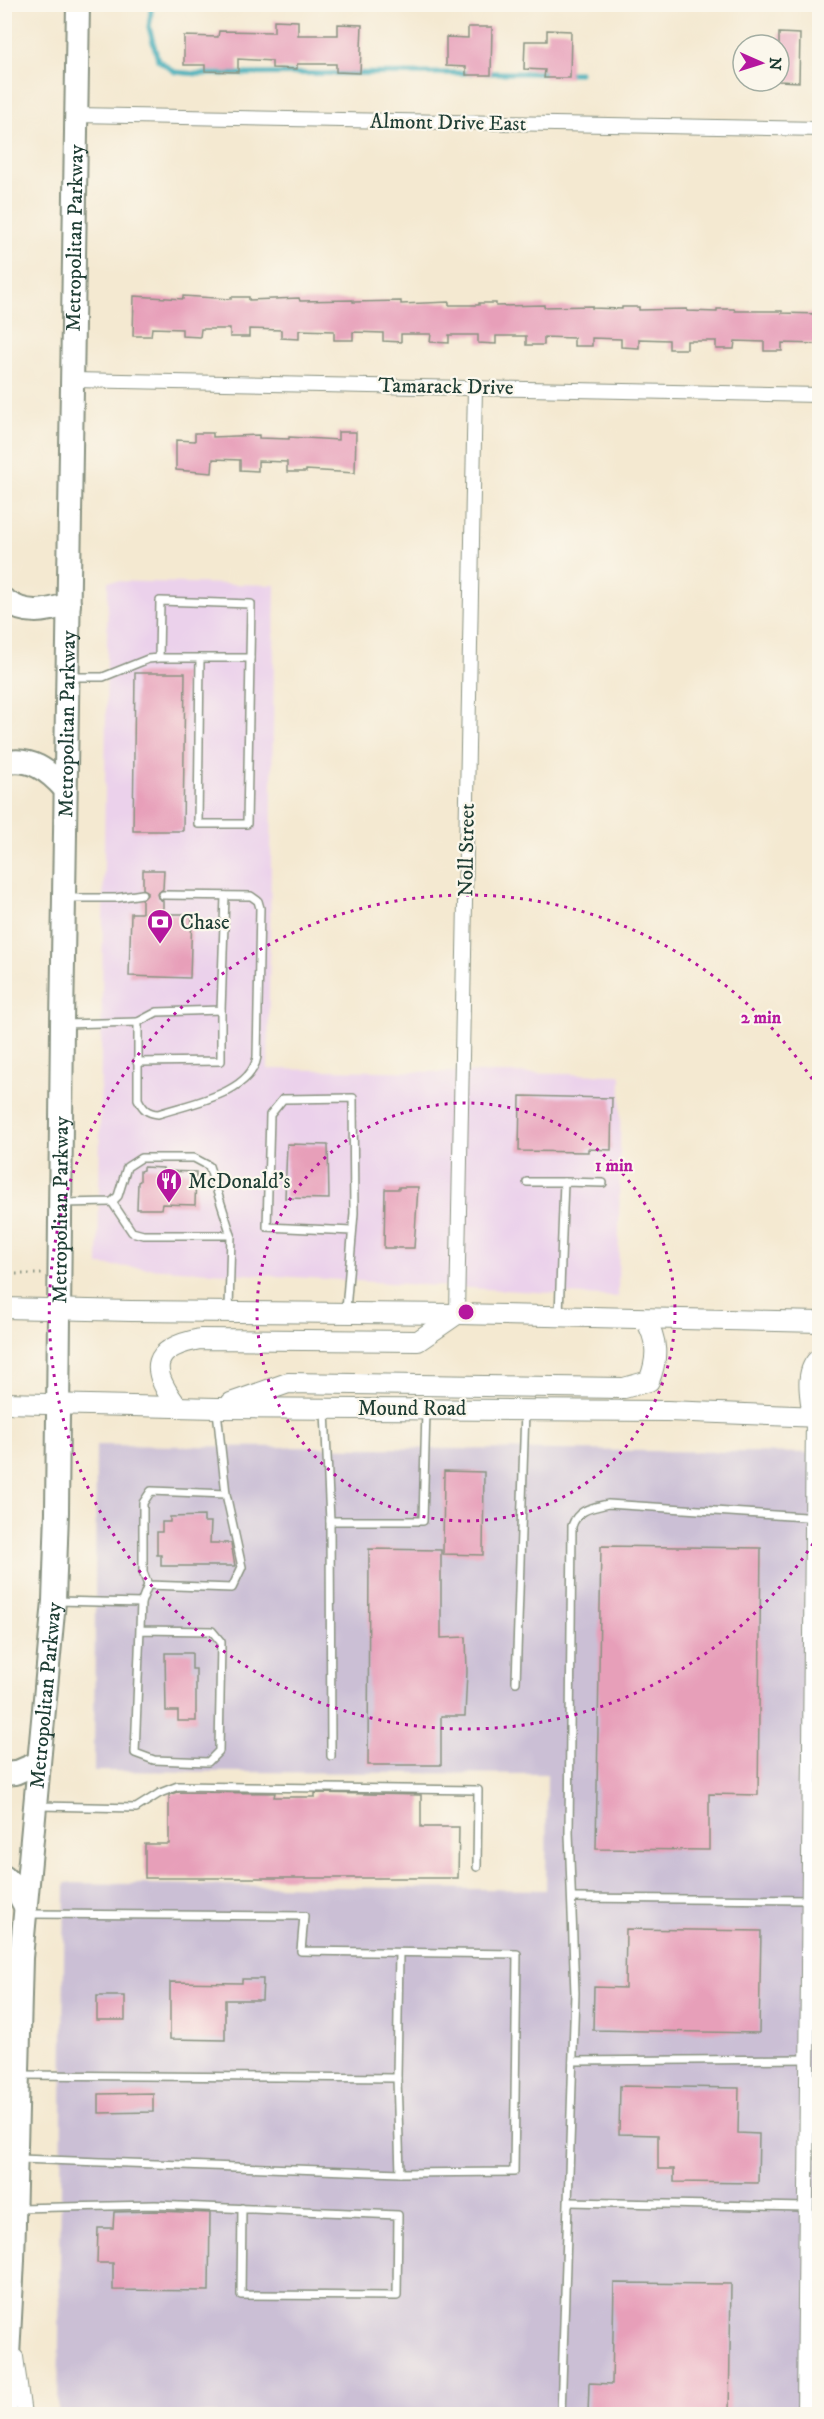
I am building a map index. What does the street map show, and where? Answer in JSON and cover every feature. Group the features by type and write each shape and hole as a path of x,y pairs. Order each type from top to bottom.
{"main road":[{"name":"Metropolitan Parkway","path":"5,2415 24,1910 54,1601 59,1404 65,789 78,4"},
{"path":"4,600 24,611 38,612 69,604"},
{"path":"4,764 25,762 37,765 52,774 65,789"},
{"path":"4,1308 819,1322"},
{"path":"177,1406 164,1390 159,1374 159,1363 164,1353 178,1343 200,1339 418,1341 457,1314"},
{"path":"217,1408 288,1383 633,1387 649,1381 656,1358 653,1332 645,1319"},
{"path":"816,1417 809,1383 810,1373 819,1358"},
{"name":"Mound Road","path":"4,1403 217,1408 525,1408 816,1417"},
{"path":"4,1774 15,1773 38,1763"},
{"path":"4,1877 16,1889 24,1910"}],"street":[{"name":"Almont Drive East","path":"76,115 819,129"},
{"name":"Tamarack Drive","path":"72,380 819,395"},
{"name":"Noll Street","path":"457,1314 475,387"},
{"path":"804,2415 812,2300 806,2207 813,2120 807,2059 809,1900 814,1859 816,1417"},
{"path":"10,2316 24,2415"}],"lane":[{"path":"159,658 160,601 251,604 247,824 198,824 200,658"},
{"path":"67,676 104,676 148,659 250,658"},
{"path":"64,898 116,898 142,894"},
{"path":"138,1023 138,1099 142,1108 149,1113 158,1114 219,1095 242,1082 255,1065 260,908 258,901 251,896 163,895"},
{"path":"137,1062 220,1061 225,896"},
{"path":"62,1024 138,1023 157,1012 221,1010"},
{"path":"346,1313 352,1230 353,1098 283,1099 270,1115 267,1227 352,1230"},
{"path":"60,1203 112,1202 118,1196 127,1167 141,1158 194,1158 209,1166 231,1235 229,1312"},
{"path":"527,1182 603,1183"},
{"path":"559,1317 564,1182"},
{"path":"112,1202 132,1232 143,1235 231,1235"},
{"path":"148,1585 232,1588 242,1567 226,1494 217,1408"},
{"path":"324,1408 330,1521 331,1756"},
{"path":"330,1521 423,1521 426,1408"},
{"path":"516,1682 525,1408"},
{"path":"140,1630 212,1631 221,1642 219,1751 208,1762 154,1760 135,1753 141,1604 148,1585 143,1572 143,1503 151,1491 226,1494"},
{"path":"561,2415 575,1993 569,1833 572,1526 576,1515 586,1509 608,1504 816,1518"},
{"path":"54,1601 141,1604"},
{"path":"34,1806 135,1808 160,1793 178,1786 478,1790 477,1867"},
{"path":"572,1898 809,1900"},
{"path":"15,2158 400,2173 514,2172 517,1954 301,1951 304,1916 24,1910"},
{"path":"399,1953 400,2173"},
{"path":"573,2061 807,2059"},
{"path":"16,2075 398,2078"},
{"path":"568,2202 806,2207"},
{"path":"14,2209 155,2205 242,2208 398,2215 397,2296 241,2295 242,2208"}],"path":[{"path":"4,1274 43,1274"}],"shaded area":[{"path":"108,581 275,585 268,1069 621,1075 618,1297 98,1265"},
{"path":"96,1445 819,1453 819,2414 58,2414 65,1883 546,1890 547,1774 94,1771"}],"building":[{"path":"274,20 298,21 298,35 338,35 338,24 362,25 360,73 336,72 336,64 297,64 297,69 272,68 272,61 238,59 238,72 205,71 205,65 184,65 184,36 218,37 219,31 274,32"},
{"path":"468,27 492,27 491,75 466,75 466,67 446,66 446,37 468,38"},
{"path":"547,30 571,31 570,78 544,78 545,70 524,69 525,41 547,41"},
{"path":"791,34 800,34 799,82 791,82"},
{"path":"134,296 183,299 183,296 231,299 231,297 249,297 249,300 299,298 300,301 401,301 401,304 449,302 449,305 496,303 496,306 592,306 592,308 622,309 622,307 639,307 639,310 687,309 687,311 717,312 717,309 782,311 782,313 819,314 819,344 782,343 782,351 764,351 764,342 735,341 734,349 716,349 716,341 687,341 687,349 669,349 669,340 639,339 639,348 621,347 621,339 592,338 592,346 574,346 574,338 544,337 544,345 526,345 526,336 496,336 496,344 478,343 478,335 449,335 449,343 430,342 431,334 401,334 401,342 383,341 383,333 353,332 353,340 334,340 334,331 299,330 299,339 281,338 281,330 249,329 249,337 230,337 230,329 201,329 200,337 182,336 182,329 152,328 151,336 133,336"},
{"path":"338,432 356,432 355,473 306,470 306,472 287,472 287,462 258,461 258,471 240,470 240,460 213,459 212,473 176,470 176,440 195,441 195,433 213,433 213,437 259,435 259,438 338,440"},
{"path":"135,673 185,673 183,831 133,831"},
{"name":"Chase","path":"143,870 164,870 163,889 157,894 158,898 163,901 163,914 192,914 190,978 129,976 131,913 142,913 142,900 147,895 147,891 143,889"},
{"path":"520,1096 612,1098 611,1150 519,1151"},
{"path":"287,1144 328,1145 329,1199 285,1198"},
{"path":"143,1167 163,1168 163,1171 196,1172 195,1205 162,1204 161,1209 137,1209 138,1182"},
{"path":"399,1187 418,1187 414,1248 384,1248 385,1189 399,1189"},
{"path":"444,1471 484,1472 483,1555 443,1554"},
{"path":"204,1516 204,1522 211,1522 210,1543 231,1543 235,1566 161,1566 161,1555 157,1555 157,1532 162,1532 162,1522 170,1522 170,1517"},
{"path":"601,1546 761,1548 758,1795 709,1794 709,1850 596,1849"},
{"path":"369,1549 441,1550 441,1638 466,1637 467,1672 465,1716 441,1716 441,1765 368,1765"},
{"path":"165,1653 192,1653 192,1669 196,1669 196,1721 178,1721 178,1711 166,1711"},
{"path":"177,1792 275,1793 274,1797 315,1797 315,1793 421,1795 421,1827 459,1827 458,1878 145,1878 145,1844 169,1844 169,1795"},
{"path":"626,1929 761,1931 759,2033 593,2030 594,1987 625,1988"},
{"path":"242,1979 263,1979 262,2000 225,2000 225,2040 170,2039 170,1982 242,1983"},
{"path":"97,1996 125,1996 125,2020 97,2020"},
{"path":"620,2086 739,2088 738,2133 759,2134 758,2183 674,2182 674,2169 658,2169 658,2135 619,2134"},
{"path":"153,2093 153,2112 99,2113 99,2094"},
{"path":"114,2212 210,2213 209,2291 113,2290 113,2263 97,2263 98,2228 113,2228"},
{"path":"614,2283 731,2284 729,2415 588,2415 589,2383 612,2384"}],"waterway":[{"path":"152,4 149,27 158,60 175,72 198,74 471,73"},
{"path":"486,73 552,73"},
{"path":"564,73 580,73"}],"place":[{"name":"Chase","path":"160,945"},
{"name":"McDonald's","path":"169,1204"}]}
